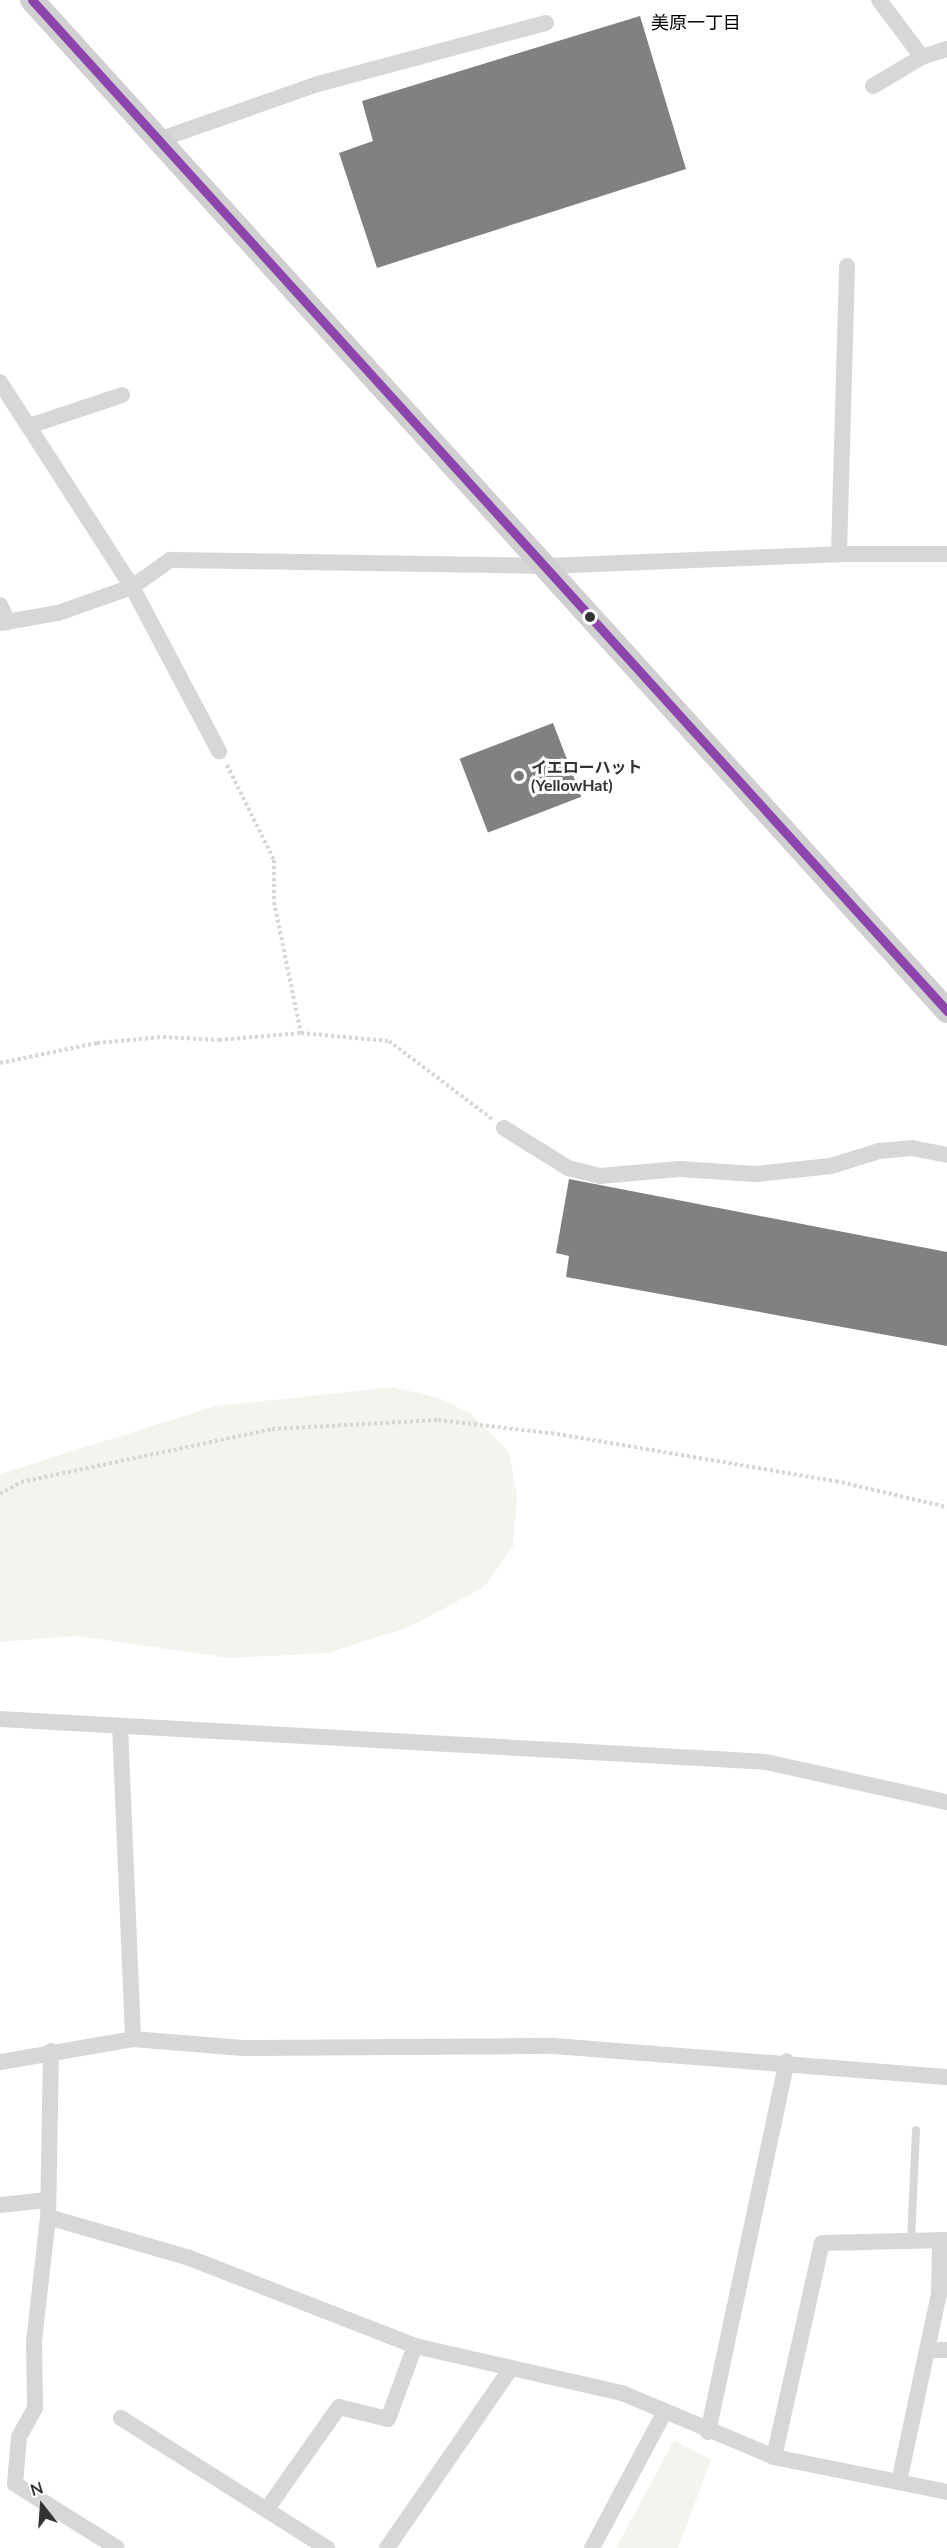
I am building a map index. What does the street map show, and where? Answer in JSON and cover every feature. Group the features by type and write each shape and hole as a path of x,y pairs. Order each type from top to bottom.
{"main road":[{"path":"39,2 158,140 947,1011"}],"street":[{"path":"879,0 922,57"},
{"path":"158,140 318,84 546,23"},
{"path":"873,86 922,57 947,49"},
{"path":"839,554 847,266"},
{"path":"0,382 132,587 219,751"},
{"path":"29,426 122,395"},
{"path":"0,605 4,623 58,613 132,587 170,560 546,566 839,554 947,554"},
{"path":"504,1128 568,1168 600,1176 680,1169 756,1174 831,1166 879,1151 912,1148 947,1155"},
{"path":"0,1719 766,1762 947,1802"},
{"path":"120,1726 133,2039"},
{"path":"0,2062 51,2051 133,2039 243,2048 554,2046 787,2061 947,2077"},
{"path":"51,2051 48,2208 34,2342 35,2408 19,2437 15,2484 117,2548"},
{"path":"708,2432 787,2061"},
{"path":"0,2205 48,2208 187,2257 415,2346 510,2370 622,2393 708,2432 774,2457 947,2492"},
{"path":"774,2457 822,2243 944,2240 939,2294 899,2482"},
{"path":"267,2509 339,2407 388,2419 415,2346"},
{"path":"927,2350 947,2350"},
{"path":"391,2547 510,2370"},
{"path":"592,2548 665,2411"},
{"path":"121,2418 327,2548"}],"lane":[{"path":"912,2241 916,2130"}],"path":[{"path":"219,751 274,860 274,902 301,1033"},
{"path":"0,1063 97,1043 163,1037 219,1040 301,1033 389,1041 504,1128"},
{"path":"0,1494 21,1482 272,1429 438,1420 557,1434 801,1475 947,1507"}],"shaded area":[{"path":"393,1387 439,1398 471,1414 509,1452 517,1495 513,1547 484,1587 409,1627 327,1653 230,1658 77,1636 0,1642 0,1474 216,1406"},
{"path":"674,2440 711,2460 678,2548 616,2548"}],"building":[{"path":"640,16 686,169 377,268 339,153 373,141 362,101"},
{"name":"イエローハット (YellowHat)","path":"553,723 581,797 488,833 460,759"},
{"path":"569,1179 947,1252 947,1346 566,1277 569,1256 556,1253"}],"transit line":[{"path":"32,0 947,1011"}],"place":[{"name":"イエローハット (YellowHat)","path":"519,776"}],"district":[{"name":"美原一丁目","path":"696,22"}]}
